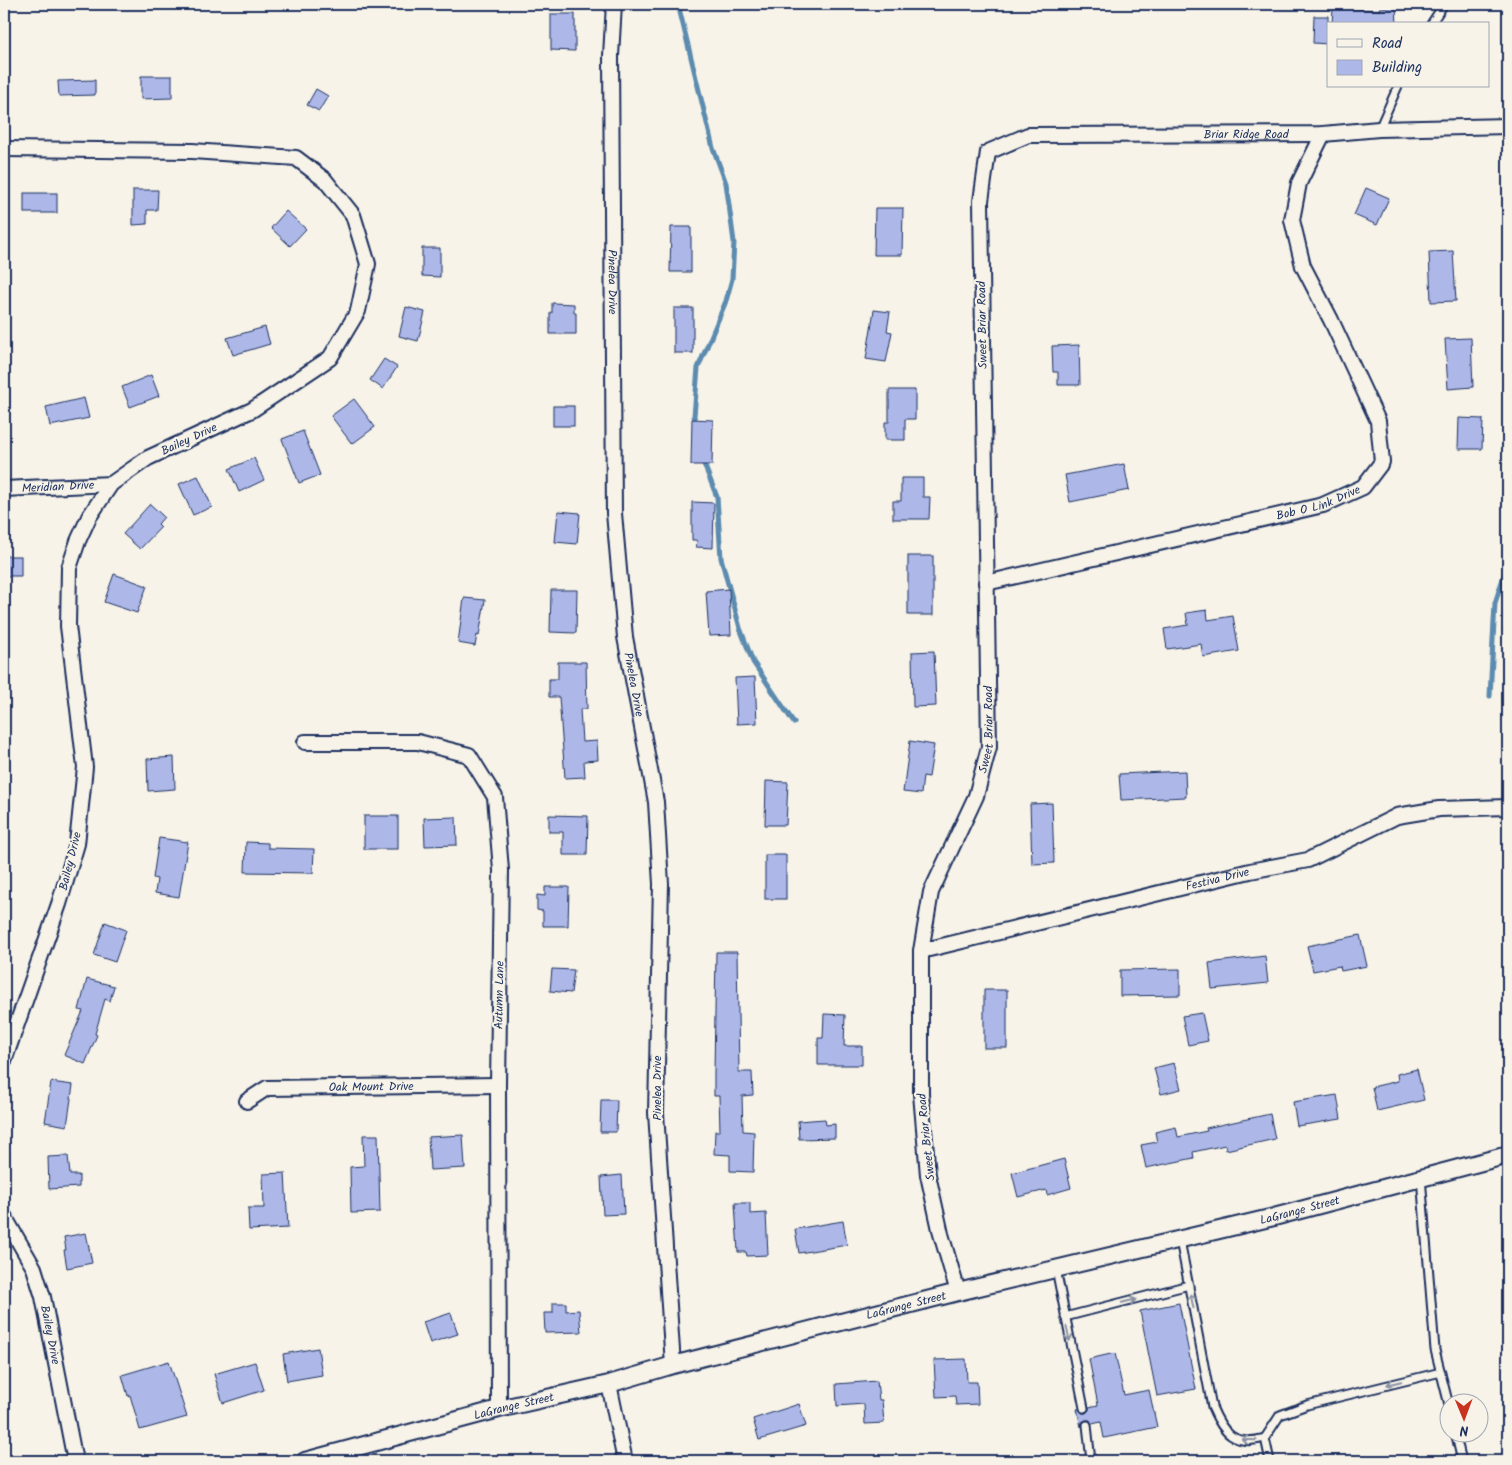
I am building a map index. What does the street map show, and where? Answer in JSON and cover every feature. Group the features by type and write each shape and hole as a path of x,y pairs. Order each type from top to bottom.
{"street":[{"name":"Pinelea Drive","path":"614,4 611,56 614,513 625,637 656,802 661,884 656,1113 673,1365"},
{"name":"Briar Ridge Road","path":"988,152 1028,135 1323,134 1379,129 1508,126"},
{"name":"Bob O Link Drive","path":"986,583 1324,505 1364,487 1382,462 1378,422 1331,320 1303,266 1292,220 1299,183 1323,134"},
{"name":"Bailey Drive","path":"4,149 192,151 296,158 325,180 353,215 368,264 358,311 330,358 252,410 148,458 111,484 89,517 78,541 69,568 68,626 85,767 78,844 4,1061"},
{"name":"Sweet Briar Road","path":"958,1292 941,1234 928,1175 921,1094 921,950 931,892 976,796 989,746 980,201 988,152"},
{"name":"Meridian Drive","path":"4,489 111,484"},
{"name":"Autumn Lane","path":"305,742 418,742 469,755 496,797 501,870 498,1085 499,1409"},
{"name":"Festiva Drive","path":"921,950 1250,871 1308,860 1397,816 1439,808 1508,807"},
{"name":"Oak Mount Drive","path":"247,1102 267,1088 498,1085"},
{"name":"LaGrange Street","path":"305,1461 499,1409 609,1384 673,1365 958,1292 1274,1217 1508,1155"},
{"name":"Bailey Drive","path":"4,1216 34,1268 43,1297 75,1461"},
{"path":"609,1384 625,1461"}],"lane":[{"path":"1432,22 1444,4"},
{"path":"1379,129 1397,88"},
{"path":"1421,1177 1435,1350 1446,1392"},
{"path":"1180,1240 1212,1407 1219,1424 1232,1438 1252,1442 1265,1438 1280,1415 1307,1405 1441,1372"},
{"path":"1056,1268 1084,1408"},
{"path":"1065,1317 1188,1285"},
{"path":"1087,1425 1091,1461"},
{"path":"1265,1438 1270,1461"},
{"path":"1457,1442 1462,1461"}],"building":[{"path":"1396,7 1397,22 1332,22 1333,8 1380,10 1379,8"},
{"path":"551,14 575,14 575,51 551,50"},
{"path":"1314,16 1328,16 1327,44 1313,43"},
{"path":"141,76 172,76 172,98 141,99"},
{"path":"95,80 95,95 59,96 58,81"},
{"path":"316,89 328,96 319,111 307,105"},
{"path":"1366,188 1389,198 1377,225 1354,215"},
{"path":"133,190 158,190 157,210 147,210 147,224 133,225"},
{"path":"24,193 57,193 57,213 24,213"},
{"path":"875,208 903,208 902,255 874,255"},
{"path":"286,211 306,229 290,246 271,228"},
{"path":"671,227 691,227 691,272 670,272"},
{"path":"422,248 440,248 440,277 422,276"},
{"path":"1453,251 1456,301 1431,302 1429,252"},
{"path":"552,303 574,304 576,334 550,334"},
{"path":"406,307 425,312 418,341 399,336"},
{"path":"674,308 693,308 693,353 674,353"},
{"path":"874,310 890,312 887,331 892,332 886,362 866,359"},
{"path":"265,327 270,344 233,355 227,338"},
{"path":"1471,338 1473,387 1448,389 1445,339"},
{"path":"1079,345 1080,385 1058,385 1058,372 1053,372 1052,346"},
{"path":"384,359 397,367 383,389 370,380"},
{"path":"151,375 159,396 130,407 122,387"},
{"path":"889,390 915,390 915,419 905,419 905,440 885,440 885,422 889,422"},
{"path":"84,398 89,418 50,426 46,407"},
{"path":"354,399 375,427 352,444 331,416"},
{"path":"553,406 574,406 574,426 553,426"},
{"path":"1459,418 1483,419 1482,449 1458,449"},
{"path":"692,419 713,420 712,465 691,465"},
{"path":"303,431 320,475 299,483 282,439"},
{"path":"254,458 264,480 239,492 229,469"},
{"path":"1124,464 1129,490 1070,502 1065,475"},
{"path":"198,476 212,507 193,515 179,484"},
{"path":"901,478 923,478 923,497 930,497 929,519 893,519 893,501 901,501"},
{"path":"692,502 714,503 713,548 696,547 697,540 692,540"},
{"path":"150,504 164,517 158,524 161,527 140,549 123,534"},
{"path":"558,511 580,513 577,544 555,542"},
{"path":"4,556 21,556 21,576 4,576"},
{"path":"908,556 933,556 933,615 908,615"},
{"path":"114,574 147,586 137,613 104,602"},
{"path":"729,589 731,635 709,636 706,591"},
{"path":"551,590 577,590 576,633 550,632"},
{"path":"464,598 485,600 479,636 477,635 475,646 458,643"},
{"path":"1207,610 1208,620 1233,616 1239,651 1203,657 1201,644 1167,649 1164,629 1188,625 1186,613"},
{"path":"934,651 936,706 913,707 912,652"},
{"path":"558,662 586,662 587,709 580,709 582,742 597,741 598,760 584,761 585,777 565,778 559,697 549,697 549,679 558,679"},
{"path":"755,677 757,723 737,724 735,678"},
{"path":"910,741 934,745 929,777 923,776 921,794 903,792"},
{"path":"174,757 175,789 148,791 147,759"},
{"path":"1185,771 1186,797 1121,800 1119,774"},
{"path":"766,781 788,782 786,825 765,825"},
{"path":"1052,803 1054,863 1032,864 1030,804"},
{"path":"549,815 588,816 587,855 563,855 563,832 549,832"},
{"path":"364,816 398,816 398,849 364,849"},
{"path":"456,817 457,845 425,846 424,818"},
{"path":"159,838 188,842 179,897 155,893 157,879 153,878"},
{"path":"246,842 268,843 268,848 314,849 313,873 245,872"},
{"path":"765,855 786,855 786,899 765,899"},
{"path":"545,887 569,887 568,926 543,926 543,911 537,910 537,895 545,896"},
{"path":"105,922 126,930 115,962 94,955"},
{"path":"1360,935 1367,966 1341,971 1340,966 1313,971 1307,946"},
{"path":"716,952 737,952 739,1072 752,1072 753,1095 742,1096 743,1131 754,1132 753,1172 730,1171 730,1155 714,1154 715,1131 720,1131 719,1096 714,1096"},
{"path":"1265,956 1268,983 1212,989 1209,963"},
{"path":"552,969 574,970 571,993 550,991"},
{"path":"1180,969 1180,995 1120,996 1120,970"},
{"path":"87,979 114,986 110,1001 105,999 95,1034 97,1035 85,1064 64,1055 83,1011 79,1010"},
{"path":"984,990 1007,990 1007,1048 984,1048"},
{"path":"1202,1013 1208,1041 1188,1045 1182,1016"},
{"path":"824,1014 845,1015 844,1046 862,1046 862,1065 818,1065 818,1038 823,1038"},
{"path":"1174,1063 1181,1089 1161,1094 1154,1068"},
{"path":"1417,1069 1424,1100 1377,1111 1372,1087 1398,1081 1397,1074"},
{"path":"51,1082 73,1085 67,1126 45,1122"},
{"path":"1337,1095 1341,1119 1297,1126 1293,1102"},
{"path":"601,1100 617,1100 616,1132 600,1132"},
{"path":"1270,1114 1275,1139 1226,1150 1225,1145 1193,1152 1194,1158 1146,1168 1141,1145 1157,1142 1155,1132 1176,1127 1178,1137 1207,1131 1206,1128"},
{"path":"825,1119 826,1125 835,1124 835,1138 799,1139 798,1121"},
{"path":"363,1135 378,1135 380,1212 351,1213 350,1167 364,1166"},
{"path":"463,1135 465,1168 430,1170 428,1137"},
{"path":"68,1156 70,1175 79,1175 79,1187 49,1189 48,1157"},
{"path":"1064,1159 1071,1188 1047,1195 1046,1190 1018,1197 1012,1173"},
{"path":"285,1173 288,1228 249,1230 248,1208 264,1208 263,1174"},
{"path":"622,1175 624,1214 603,1215 601,1177"},
{"path":"735,1203 750,1203 750,1214 766,1213 768,1255 747,1256 746,1252 738,1252"},
{"path":"843,1221 847,1245 799,1253 795,1229"},
{"path":"86,1233 92,1263 67,1268 64,1237"},
{"path":"553,1303 566,1303 566,1311 579,1310 581,1332 545,1333 544,1313 553,1313"},
{"path":"1179,1303 1196,1389 1157,1396 1140,1311"},
{"path":"451,1313 458,1334 430,1343 423,1322"},
{"path":"318,1348 322,1375 287,1381 283,1354"},
{"path":"1115,1353 1124,1395 1149,1390 1157,1427 1104,1438 1101,1422 1092,1424 1090,1420 1086,1420 1082,1422 1081,1427 1077,1409 1082,1413 1086,1413 1089,1407 1098,1405 1089,1359"},
{"path":"966,1359 967,1382 977,1382 978,1404 956,1405 955,1396 936,1397 934,1360"},
{"path":"169,1361 187,1417 140,1430 122,1375"},
{"path":"255,1362 264,1390 223,1403 214,1374"},
{"path":"877,1381 879,1400 882,1400 884,1423 865,1424 864,1404 837,1406 836,1384"},
{"path":"799,1404 806,1426 759,1440 753,1419"}],"waterway":[{"path":"678,4 713,148 726,183 734,242 732,279 726,301 698,368 694,416 696,424"},
{"path":"702,459 717,497 721,558 740,628 753,662 794,723"},
{"path":"1490,696 1495,603 1508,563"}]}
